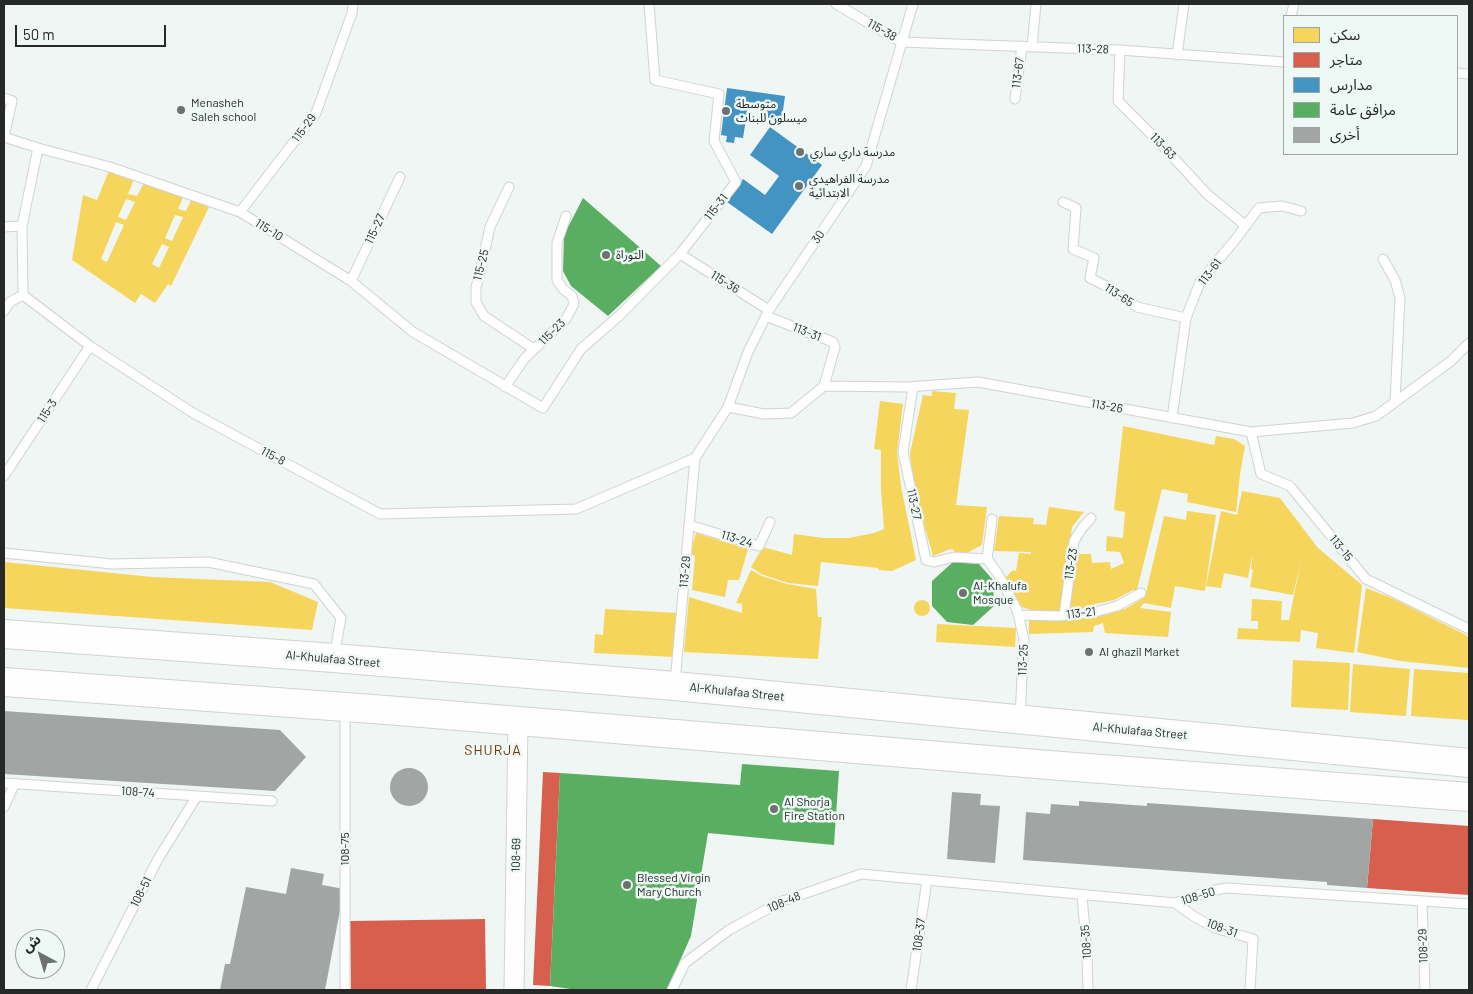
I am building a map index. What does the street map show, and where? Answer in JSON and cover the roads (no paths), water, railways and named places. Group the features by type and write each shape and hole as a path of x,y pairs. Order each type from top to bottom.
{"main road":[{"name":"Al-Khulafaa Street","path":"4,634 334,658 675,686 1469,763"},
{"path":"4,682 518,720 1049,765 1469,797"}],"street":[{"name":"108-69","path":"514,990 518,720"}],"lane":[{"name":"115-29","path":"240,212 316,113 352,13 353,4"},
{"name":"115-31","path":"544,408 582,349 619,316 680,254 736,182 714,141 719,94 654,80 649,4"},
{"name":"115-38","path":"836,4 901,42"},
{"name":"30","path":"695,458 728,406 748,352 768,313 866,166 913,4"},
{"path":"1032,47 1036,4"},
{"path":"1177,55 1184,4"},
{"name":"113-28","path":"901,42 1120,50 1177,55 1283,59"},
{"name":"113-67","path":"1015,99 1022,46"},
{"name":"113-63","path":"1120,50 1118,101 1160,142 1206,194 1246,226"},
{"name":"115-10","path":"4,98 12,101 4,137 38,148 110,166 240,212 351,281 413,332 544,408"},
{"path":"4,311 10,302 23,295 22,226 38,148"},
{"name":"115-27","path":"351,281 400,176"},
{"name":"115-25","path":"509,187 490,227 476,287 476,302 484,316 534,349"},
{"name":"113-65","path":"1063,202 1076,208 1073,249 1094,258 1090,278 1110,288 1137,307 1186,318"},
{"name":"113-61","path":"1172,418 1186,318 1200,282 1259,208 1282,206 1301,211"},
{"name":"115-23","path":"505,387 525,358 566,319 574,304 572,296 563,289 557,280 557,243 566,216"},
{"path":"4,227 22,226"},
{"name":"115-36","path":"680,254 768,313"},
{"path":"1383,259 1395,280 1400,298 1395,402"},
{"name":"115-8","path":"23,295 90,346 193,413 380,514 576,509 695,458"},
{"name":"113-31","path":"768,313 833,342 835,347 824,386"},
{"name":"113-26","path":"824,386 913,386 978,382 1251,432 1352,423 1376,416 1451,361 1469,343"},
{"name":"115-3","path":"4,476 90,346"},
{"path":"728,406 764,414 791,413 824,386"},
{"name":"113-27","path":"913,386 903,452 926,560 934,562 954,557 987,559"},
{"name":"113-15","path":"1251,432 1261,474 1290,486 1366,579 1469,629"},
{"name":"113-29","path":"675,686 695,458"},
{"name":"113-23","path":"1064,615 1074,541 1091,518"},
{"path":"987,559 992,519"},
{"name":"113-24","path":"689,525 759,546 770,522"},
{"path":"4,553 112,564 208,562 314,584 341,618 334,658"},
{"name":"113-25","path":"987,559 998,574 1018,615 1024,639 1019,719"},
{"name":"113-21","path":"1018,615 1064,615 1095,612 1117,606 1140,593"},
{"name":"108-75","path":"345,707 346,990"},
{"name":"108-74","path":"4,782 272,801"},
{"path":"4,807 15,783"},
{"name":"108-51","path":"91,990 158,859 197,796"},
{"name":"108-48","path":"672,990 685,962 729,930 780,902 861,874 927,880"},
{"name":"108-50","path":"927,880 1175,903 1210,891 1226,888 1469,904"},
{"name":"108-37","path":"910,990 927,880"},
{"name":"108-35","path":"1082,895 1088,990"},
{"name":"108-29","path":"1422,901 1425,990"},
{"name":"108-31","path":"1175,903 1195,917 1216,928 1253,939 1250,990"}],"place":[{"name":"Menasheh Saleh school","path":"181,110"},
{"name":"متوسطة ميسلون للبنات","path":"726,111"},
{"name":"مدرسة داري ساري","path":"800,152"},
{"name":"مدرسة الفراهيدي الابتدائية","path":"799,186"},
{"name":"التوراة","path":"606,255"},
{"name":"Al-Khalufa Mosque","path":"963,593"},
{"name":"Al ghazil Market","path":"1089,652"},
{"name":"Al Shorja Fire Station","path":"774,809"},
{"name":"Blessed Virgin Mary Church","path":"627,885"}],"district":[{"name":"SHURJA","path":"493,750"}]}
